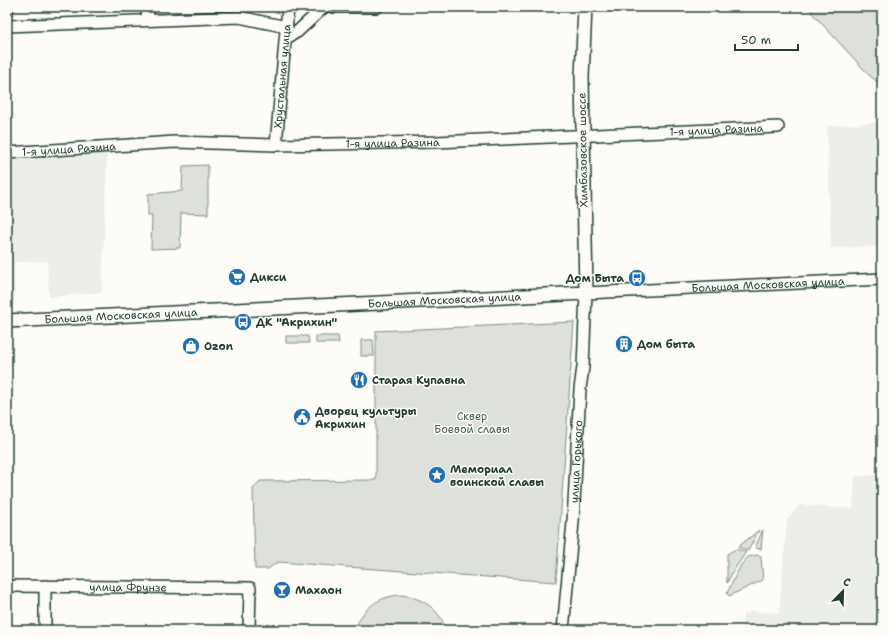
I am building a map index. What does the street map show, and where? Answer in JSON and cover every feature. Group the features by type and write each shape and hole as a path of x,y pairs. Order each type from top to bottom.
{"main road":[{"name":"Химбазовское шоссе","path":"585,7 582,55 582,136 586,293"},
{"name":"Большая Московская улица","path":"7,321 586,293"}],"street":[{"path":"7,11 8,7"},
{"path":"146,20 149,7"},
{"name":"Хрустальная улица","path":"276,145 288,7"},
{"path":"7,26 239,16 286,32 297,32 324,7"},
{"path":"333,7 377,7"},
{"name":"1-я улица Разина","path":"7,153 175,142 276,145 436,142 778,127"},
{"name":"Большая Московская улица","path":"586,293 882,279"},
{"name":"улица Горького","path":"563,630 573,522 586,293"},
{"name":"улица Фрунзе","path":"7,586 250,588 250,630"},
{"path":"45,586 45,630"}],"shaded area":[{"path":"882,122 882,246 831,248 827,126"},
{"path":"107,153 102,292 49,297 47,261 14,262 15,298 7,298 7,161"},
{"path":"882,475 882,630 742,630 743,614 747,614 751,611 779,613 787,520 800,505 853,509 855,476"}],"green space":[{"path":"812,7 882,7 882,86 869,75 811,12"},
{"path":"208,165 208,214 181,213 180,248 151,249 152,215 148,215 148,194 182,191 183,166"},
{"name":"Сквер Боевой славы","path":"574,322 556,582 278,562 268,569 255,569 253,489 260,481 376,480 376,331"},
{"path":"286,336 308,336 309,343 286,343"},
{"path":"316,336 338,336 339,343 316,343"},
{"path":"361,340 373,340 374,356 361,356"},
{"path":"763,529 761,549 755,548"},
{"path":"759,530 748,551 738,547"},
{"path":"736,549 746,552 727,583 727,554"},
{"path":"757,555 761,557 763,580 729,596 727,593 741,565 748,557"},
{"path":"401,595 416,599 430,606 440,616 446,630 355,630 362,615 372,605 386,598"}],"place":[{"name":"Дикси","path":"237,277"},
{"name":"Дом Быта","path":"637,278"},
{"name":"ДК \"Акрихин\"","path":"243,322"},
{"name":"Дом быта","path":"624,344"},
{"name":"Ozon","path":"191,346"},
{"name":"Старая Купавна","path":"359,380"},
{"name":"Дворец культуры Акрихин","path":"302,417"},
{"name":"Мемориал воинской славы","path":"437,475"},
{"name":"Махаон","path":"282,590"}]}
